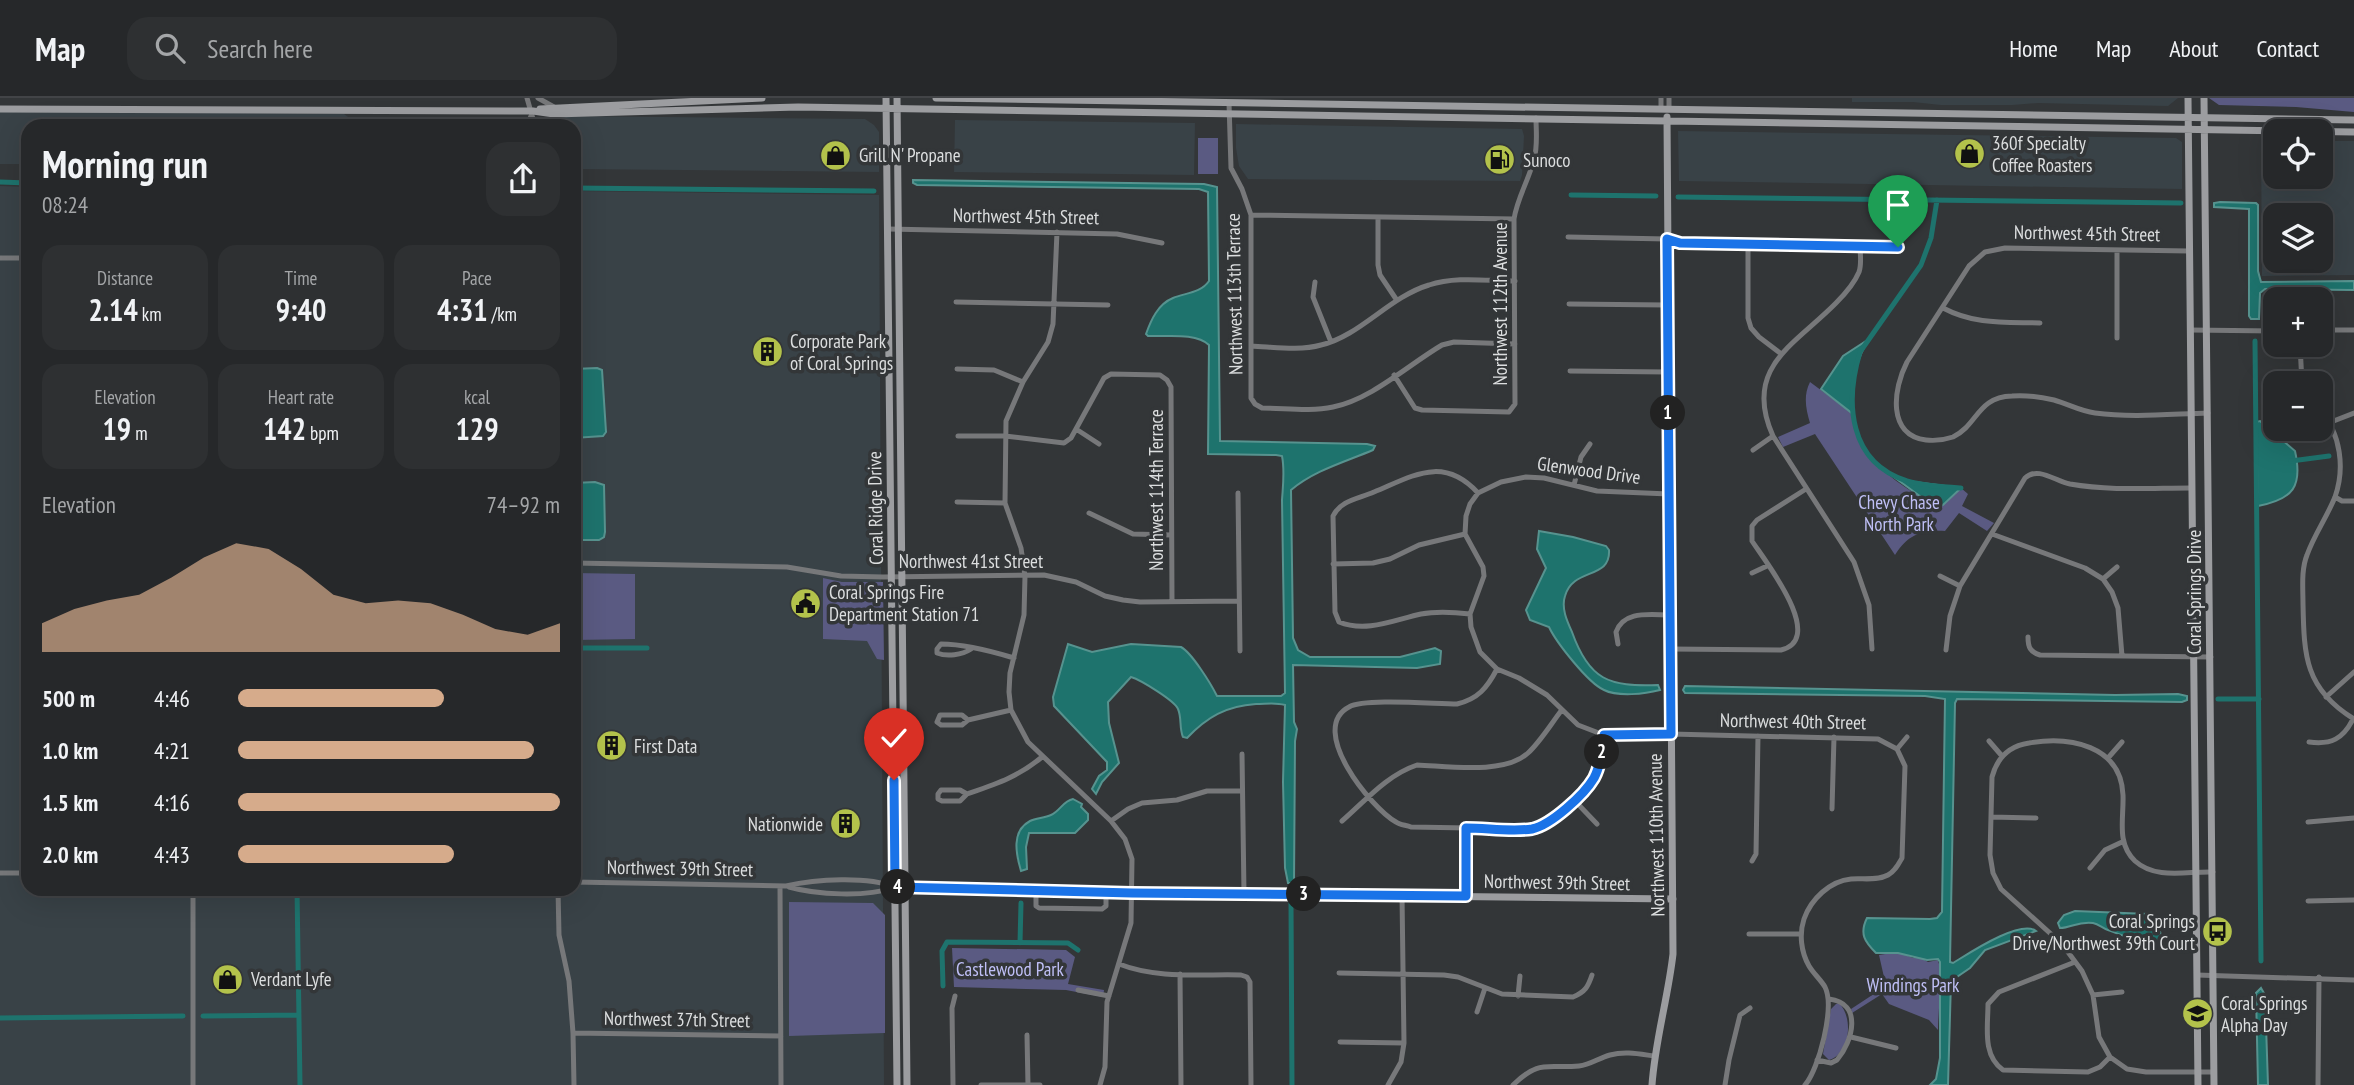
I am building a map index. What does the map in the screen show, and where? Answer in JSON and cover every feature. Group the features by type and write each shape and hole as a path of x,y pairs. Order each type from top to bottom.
{"main road":[{"path":"533,111 554,107 762,98"},
{"name":"Coral Ridge Drive","path":"886,98 897,1085"},
{"name":"Coral Ridge Drive","path":"897,98 907,1085"},
{"path":"936,98 2354,120"},
{"name":"Coral Springs Drive","path":"2188,98 2198,1085"},
{"name":"Coral Springs Drive","path":"2204,98 2214,1085"},
{"path":"0,109 533,111 566,114 798,107 2354,132"},
{"path":"1536,118 1550,108"},
{"name":"Northwest 110th Avenue","path":"1652,1085 1654,1056 1670,985 1673,900 1665,109"},
{"name":"Northwest 39th Street","path":"895,887 1106,893 1673,900"},
{"path":"896,1041 906,1060"}],"street":[{"path":"527,98 534,119"},
{"path":"538,98 554,107"},
{"path":"1661,98 1665,109"},
{"path":"1665,109 1669,98"},
{"name":"Northwest 113th Terrace","path":"1229,103 1231,168 1251,215 1251,398 1262,408 1333,407 1351,402 1394,376"},
{"path":"530,119 533,111"},
{"name":"Northwest 112th Avenue","path":"1394,376 1415,408 1422,410 1508,412 1516,404 1514,219 1516,206 1536,155 1536,118"},
{"path":"1251,215 1514,219"},
{"path":"1378,217 1380,275 1396,299"},
{"name":"Northwest 45th Street","path":"888,229 1117,234 1139,236 1162,243"},
{"path":"1058,232 1053,324 1048,342 1023,382 1006,421 1005,503 1021,548 1025,576 1024,615 1009,692 1011,710 1028,743 1111,821 1125,839 1132,859 1130,930 1108,996 1105,1067 1100,1085"},
{"path":"1568,237 1667,239 1680,243 1902,248"},
{"path":"1748,244 1748,318 1751,328 1780,353"},
{"path":"1860,246 1860,268 1856,279 1826,313 1780,353 1772,366 1764,398 1766,420 1773,436 1854,562 1864,586 1871,624 1872,649"},
{"name":"Northwest 45th Street","path":"1943,308 1969,266 1985,252 2005,248 2189,251"},
{"path":"2117,250 2117,338"},
{"path":"0,258 21,258"},
{"path":"1251,346 1308,347 1331,342 1396,299 1427,285 1447,280 1515,281"},
{"path":"1315,282 1313,297 1331,342"},
{"path":"956,302 1108,305"},
{"path":"1569,304 1667,305"},
{"path":"2040,323 1974,321 1943,308 1900,376 1896,391 1898,422 1907,433 1919,439 1934,441 1950,438 1962,432 1987,402 1999,397 2013,396 2056,400 2092,413 2208,413"},
{"path":"2190,330 2263,331"},
{"path":"2333,330 2354,330"},
{"path":"1394,376 1442,345 1454,342 1516,344"},
{"path":"957,369 993,370 1023,382"},
{"path":"1570,371 1668,372"},
{"name":"Northwest 114th Terrace","path":"1076,429 1104,378 1111,374 1160,376 1167,380 1171,387 1172,601"},
{"path":"2333,421 2354,413"},
{"path":"958,436 1005,436 1064,443 1076,429 1099,444"},
{"path":"2309,742 2325,744 2341,737 2353,719 2326,697 2317,685 2305,657 2303,583 2306,556 2335,497 2340,456 2333,430"},
{"path":"1752,450 1773,436"},
{"path":"1574,485 1581,457 1590,444"},
{"path":"1470,614 1421,614 1365,626 1339,622 1335,612 1333,564 1333,516 1337,509 1342,504 1404,478 1442,471 1457,475 1478,493 1466,516 1465,534 1479,557 1484,576 1470,614 1474,640 1480,652 1497,669 1520,678 1547,695 1578,725 1604,735 1671,734"},
{"path":"1946,650 1950,616 1959,586 2025,478 2031,473 2037,472 2065,483 2088,487 2190,488"},
{"name":"Glenwood Drive","path":"1478,493 1501,482 1526,477 1597,491 1669,494"},
{"path":"1671,649 1781,650 1789,648 1796,641 1798,629 1795,613 1752,541 1752,526 1757,520 1806,489"},
{"path":"1238,493 1240,651"},
{"path":"2335,497 2342,501 2354,501"},
{"path":"957,502 1005,503"},
{"path":"1090,513 1133,534 1171,535"},
{"path":"1333,564 1373,563 1390,559 1419,545 1465,534"},
{"path":"1992,534 2085,568 2103,579 2118,608 2122,656"},
{"name":"Northwest 41st Street","path":"581,563 787,567 841,576 1044,575 1078,583 1105,596 1123,600 1239,601"},
{"path":"1752,573 1767,566"},
{"path":"2103,579 2117,567"},
{"path":"1940,576 1959,586"},
{"path":"1618,644 1616,632 1623,620 1632,616 1670,615"},
{"path":"2028,637 2028,646 2033,653 2040,655 2210,657"},
{"path":"971,649 964,654 936,653 941,644 964,644 971,649 1014,657"},
{"path":"1497,669 1488,685 1470,701 1457,704 1359,703 1342,712 1337,720 1336,732 1339,755 1346,769 1397,823 1411,827 1531,829 1546,824 1594,778 1601,760 1604,735"},
{"path":"2326,697 2354,672"},
{"path":"968,720 962,715 940,715 936,722 941,725 962,725 968,720 1011,710"},
{"path":"1342,821 1394,775 1417,765 1497,766 1510,763 1527,754 1561,710"},
{"name":"Northwest 40th Street","path":"1671,734 1878,739 1897,748"},
{"path":"1752,861 1756,854 1758,736"},
{"path":"1832,809 1833,737"},
{"path":"1805,1085 1817,1060 1829,999 1825,986 1807,964 1800,934 1804,917 1824,890 1848,879 1888,875 1895,870 1902,858 1905,766 1897,748 1907,737"},
{"path":"1989,741 2002,756"},
{"path":"2213,872 2154,872 2132,858 2122,842 2121,779 2108,758 2086,745 2072,742 2032,742 2020,745 2002,756 1992,777 1990,855 1993,873 2001,889 2062,944 2075,962 2093,995 2099,1037 2110,1057 2127,1069 2146,1072 2214,1072"},
{"path":"2108,758 2122,742"},
{"path":"1242,754 1244,893"},
{"path":"967,794 960,790 941,790 938,799 960,801 967,794 1023,773 1042,757"},
{"path":"1111,821 1142,803 1177,800 1207,791 1242,791"},
{"path":"1574,800 1597,824"},
{"path":"1991,817 2036,818"},
{"path":"2308,822 2354,818"},
{"path":"1466,828 1466,896"},
{"path":"2090,868 2105,850 2122,842"},
{"path":"0,873 21,873"},
{"name":"Northwest 39th Street","path":"581,882 783,886 804,882 880,882 895,887"},
{"path":"781,1085 783,886"},
{"name":"Northwest 39th Street","path":"783,886 805,892 879,893 895,887"},
{"path":"1035,891 1036,906 1039,908 1102,909 1106,906 1106,893"},
{"path":"1388,1085 1401,1062 1404,1043 1402,895"},
{"path":"193,896 193,1085"},
{"path":"558,896 559,935 569,981 574,1085"},
{"path":"2308,901 2354,900"},
{"path":"1749,934 1800,934"},
{"path":"2075,962 1998,992 1992,998 1988,1004 1988,1051 1996,1065 2003,1070 2088,1072 2100,1068 2110,1057"},
{"path":"1119,964 1135,971 1247,977 1250,982 1251,1085"},
{"path":"1339,973 1444,975 1518,996 1573,998 1583,993 1592,975"},
{"path":"1180,974 1181,1085"},
{"path":"2197,975 2354,979"},
{"path":"1518,996 1520,976"},
{"path":"2318,1085 2319,978"},
{"path":"1477,1012 1485,988"},
{"path":"1079,990 1108,996"},
{"path":"2093,995 2122,992"},
{"path":"953,1085 952,1009 955,996"},
{"path":"1817,1060 1831,1063 1838,1060 1851,1037 1851,1016 1846,1005 1841,1001 1829,999"},
{"path":"1725,1085 1740,1015 1750,1009"},
{"name":"Northwest 37th Street","path":"573,1033 781,1037"},
{"path":"1027,1035 1028,1084"},
{"path":"1851,1037 1896,1048"},
{"path":"1340,1042 1404,1043"},
{"path":"1513,1085 1531,1070 1542,1066 1578,1066 1610,1055 1629,1053 1654,1056"},
{"path":"981,1085 1040,1085"}],"shaded area":[{"path":"1852,98 2178,98 2168,106 2038,103 1941,105 1852,102"},
{"path":"0,111 344,114 348,117 21,119 21,164 0,164"},
{"path":"563,116 865,119 879,132 879,172 581,169 581,119 547,119"},
{"path":"955,120 1195,123 1194,175 954,172"},
{"path":"1236,124 1522,129 1522,175 1520,181 1248,179 1239,166"},
{"path":"1678,131 2176,138 2182,142 2182,189 1679,181"},
{"path":"2261,140 2263,189 2333,189 2333,141 2354,141 2354,275 2262,276"},
{"path":"913,180 1204,184 1217,187 1220,441 1375,446 1373,450 1310,477 1291,490 1293,638 1298,650 1310,657 1400,657 1435,648 1441,651 1440,664 1417,668 1293,665 1294,722 1297,729 1294,883 1288,883 1285,868 1285,705 1256,704 1226,710 1202,724 1187,738 1183,737 1176,705 1131,677 1108,702 1109,723 1119,763 1102,782 1096,794 1092,789 1099,776 1107,770 1107,762 1054,706 1053,697 1068,644 1092,652 1131,644 1181,647 1196,662 1217,696 1281,696 1285,693 1282,456 1208,454 1209,345 1196,338 1146,334 1163,304 1197,290 1209,281 1208,192 1199,189 917,185"},
{"path":"0,186 21,187 21,896 581,896 581,191 879,195 884,1085 0,1085"},
{"path":"2214,203 2258,205 2258,271 2261,282 2354,281 2354,290 2333,290 2333,287 2263,287 2260,293 2259,319 2251,319 2249,209 2214,207"},
{"path":"1869,339 1855,375 1853,414 1821,389 1843,356"},
{"path":"581,369 602,370 606,432 603,436 581,438"},
{"path":"2256,422 2263,424 2263,441 2283,441 2295,451 2298,474 2293,489 2287,495 2280,500 2258,506"},
{"path":"1887,472 1907,481 1961,488 1943,505 1928,502"},
{"path":"581,483 604,485 605,532 604,537 599,540 581,540"},
{"path":"1539,531 1606,546 1609,550 1604,566 1569,587 1564,601 1567,619 1586,661 1603,677 1626,684 1658,685 1660,690 1624,694 1604,690 1573,661 1549,627 1530,620 1526,610 1546,568 1537,549"},
{"path":"1685,686 2178,694 2187,696 2187,700 1957,699 1950,962 1953,963 2007,933 2028,929 2036,931 1985,950 1970,968 1951,981 1948,1085 1930,1085 1936,1079 1940,1058 1940,962 1938,959 1927,960 1898,953 1876,953 1866,941 1863,929 1867,918 1930,919 1937,918 1942,912 1945,699 1925,696 1685,693"},
{"path":"1073,799 1082,804 1081,807 1088,814 1088,820 1075,833 1029,833 1026,847 1027,869 1021,871 1016,843 1024,825 1051,815"},
{"path":"2075,911 2148,914 2159,927 2161,936 2158,941 2140,941 2093,923 2060,928 2058,923 2064,915"},
{"path":"2261,988 2265,995 2268,1085 2258,1085 2256,993"}],"green space":[{"path":"2209,98 2354,98 2354,112 2219,105"},
{"path":"1198,138 1218,138 1218,174 1198,174"},
{"name":"Chevy Chase North Park","path":"1810,382 1853,414 1856,435 1865,451 1895,480 1920,496 1943,505 1961,488 1968,494 1962,506 1994,523 1987,531 1959,513 1945,531 1929,531 1916,535 1905,542 1895,555 1815,434 1783,447 1778,437 1810,423 1806,397"},
{"path":"581,573 635,574 635,639 581,640"},
{"path":"823,578 842,582 883,582 884,660 877,659 867,641 823,639"},
{"path":"789,902 873,903 885,915 885,1033 789,1036"},
{"name":"Castlewood Park","path":"952,948 1066,950 1075,957 1068,984 1104,990 1103,997 1066,990 954,987"},
{"name":"Windings Park","path":"1898,952 1913,958 1918,956 1928,962 1938,960 1938,1030 1929,1020 1889,1004 1882,994 1852,1013 1851,1009 1886,986 1879,955"},
{"path":"1839,1003 1847,1017 1848,1035 1842,1051 1829,1060 1823,1054 1831,1009"}],"waterway":[{"path":"0,182 21,183"},
{"path":"581,188 874,191"},
{"path":"1571,195 1656,196"},
{"path":"1678,197 2181,203"},
{"path":"1937,200 1931,238 1921,265 1860,352 1855,371 1853,410 1862,445 1873,460 1887,472 1913,483 1961,488"},
{"path":"2255,341 2261,961"},
{"path":"2291,461 2329,456"},
{"path":"581,648 647,648"},
{"path":"2218,699 2259,699"},
{"path":"297,896 300,1085"},
{"path":"1020,943 1021,903"},
{"path":"1291,903 1292,1085"},
{"path":"943,986 942,951 947,942 1068,943 1078,950"},
{"path":"203,1016 299,1015"},
{"path":"0,1018 183,1016"}],"place":[{"name":"360f Specialty Coffee Roasters","path":"1969,154"},
{"name":"Grill N' Propane","path":"836,155"},
{"name":"Sunoco","path":"1500,160"},
{"name":"Corporate Park of Coral Springs","path":"767,352"},
{"name":"Coral Springs Fire Department Station 71","path":"806,603"},
{"name":"First Data","path":"611,746"},
{"name":"Nationwide","path":"846,824"},
{"name":"Coral Springs Drive/Northwest 39th Court","path":"2218,932"},
{"name":"Verdant Lyfe","path":"228,979"},
{"name":"Coral Springs Alpha Day","path":"2198,1014"}],"route":[{"path":"894,780 895,887 1132,893 1466,896 1466,828 1531,829 1546,824 1558,816 1594,778 1601,760 1604,735 1671,734 1667,239 1680,243 1898,247"}]}
